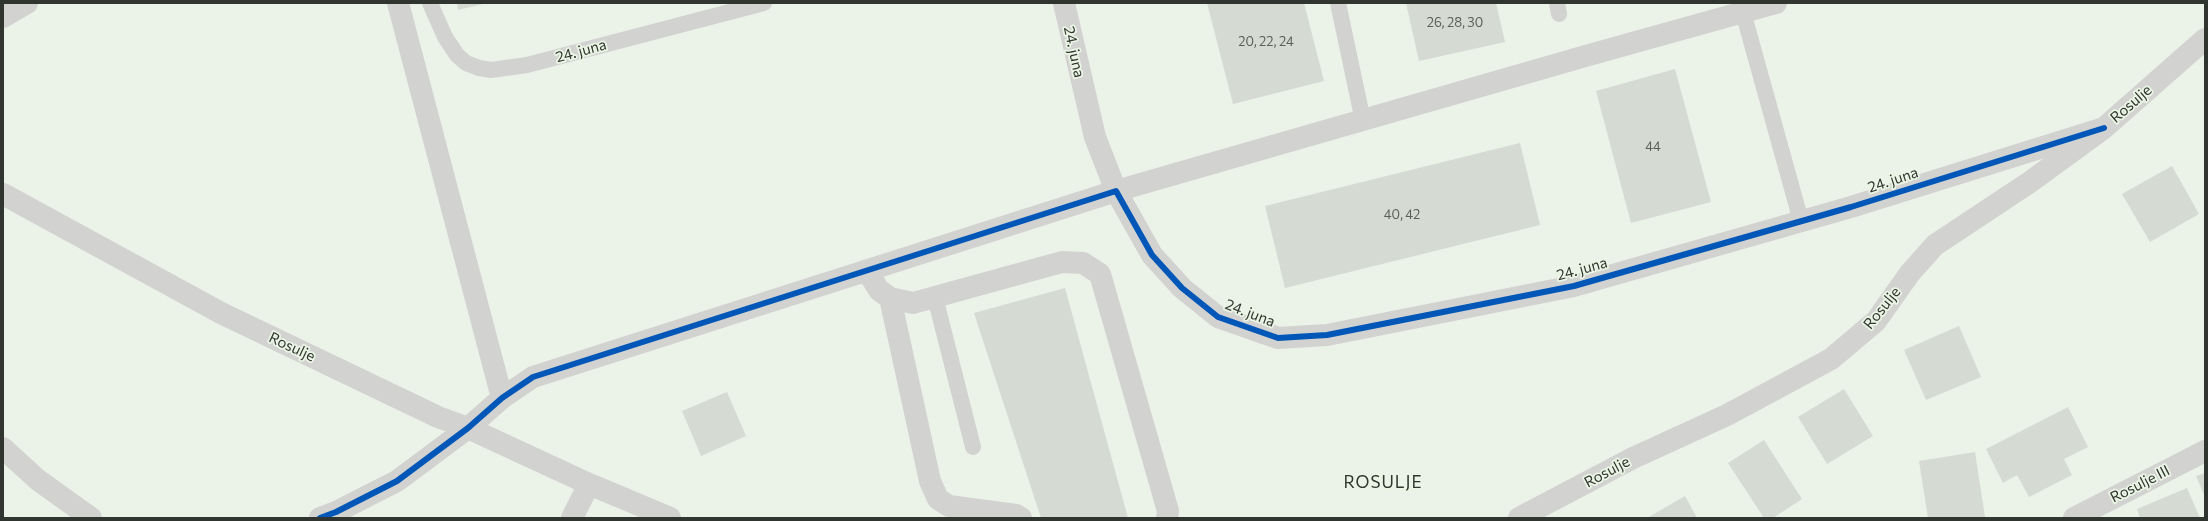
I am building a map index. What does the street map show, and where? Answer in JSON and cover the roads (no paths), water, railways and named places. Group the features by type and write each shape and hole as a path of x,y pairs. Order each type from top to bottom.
{"street":[{"path":"3,17 27,3"},
{"path":"398,3 502,398"},
{"name":"24. juna","path":"1064,3 1095,137 1116,191 1152,255 1182,288 1218,317 1278,338 1327,335 1574,286 1851,207 2104,128"},
{"path":"320,518 336,512 397,481 468,428 502,398 533,377 1116,191 1363,121 1589,54 1776,3"},
{"name":"Rosulje","path":"1519,518 1633,458 1727,415 1831,359 1876,321 1910,273 1935,245 2030,182 2104,128 2205,39"},
{"name":"Rosulje","path":"3,194 220,313 438,417 468,428 589,484 670,518"},
{"path":"867,271 879,290 890,298 913,304 1062,262 1083,263 1100,274 1168,512 1167,518"},
{"path":"890,298 930,481 938,499 949,506 1016,515 1021,518"},
{"path":"3,448 38,480 91,518"},
{"name":"Rosulje III","path":"2074,518 2205,451"},
{"path":"572,518 589,484"}],"lane":[{"name":"24. juna","path":"430,3 445,38 457,55 466,63 479,68 491,70 527,65 764,3"},
{"path":"1338,3 1363,121"},
{"path":"1743,12 1801,221"},
{"path":"935,297 973,447"}],"district":[{"name":"ROSULJE","path":"1383,482"}]}
